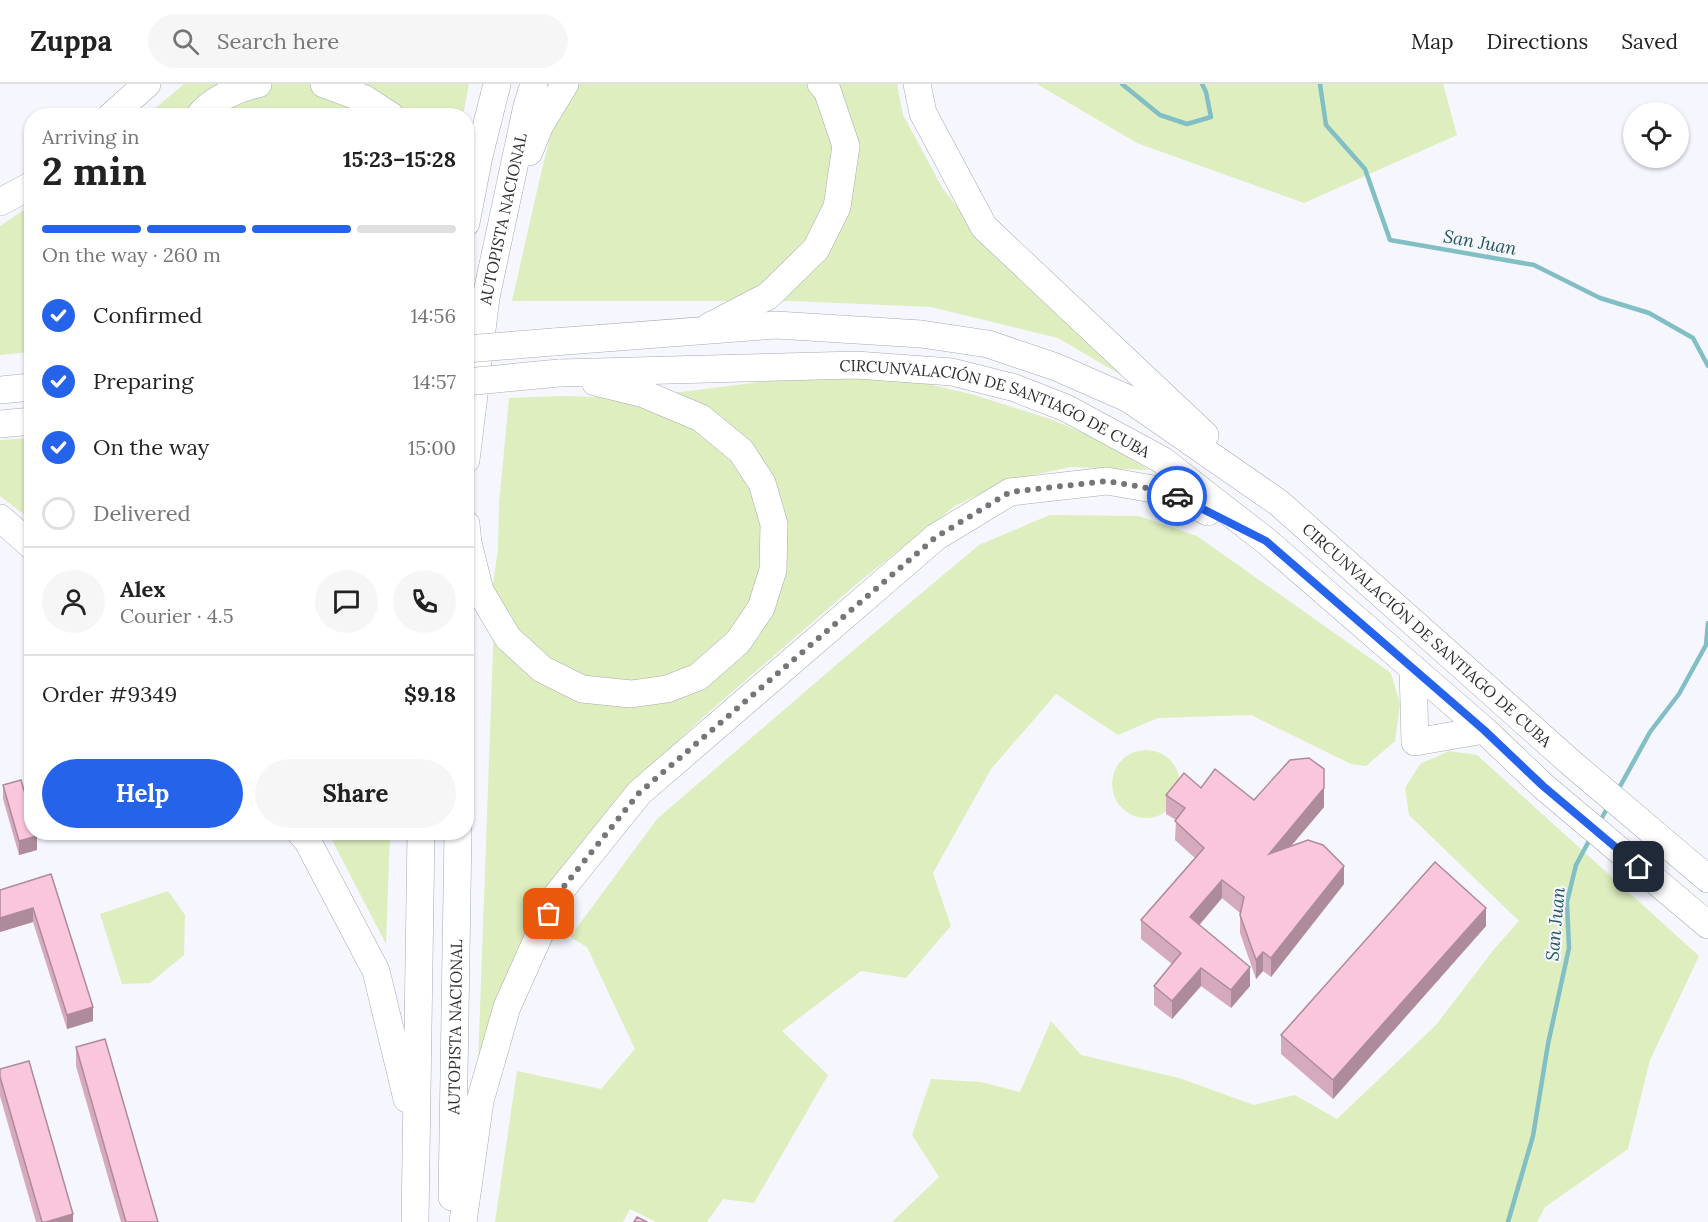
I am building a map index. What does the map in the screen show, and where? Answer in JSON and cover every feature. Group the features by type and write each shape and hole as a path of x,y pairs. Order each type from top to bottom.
{"highway":[{"path":"120,108 147,84"},
{"path":"206,108 249,86 258,84"},
{"path":"324,84 365,99 379,108"},
{"path":"474,182 497,84"},
{"name":"AUTOPISTA NACIONAL","path":"474,395 486,297 501,220 534,84"},
{"path":"501,220 540,125 565,84"},
{"path":"698,332 768,296 816,249 837,207 846,147 827,90 821,84"},
{"path":"917,84 923,113 984,227 1279,503"},
{"path":"0,202 24,189"},
{"name":"CIRCUNVALACIÓN DE SANTIAGO DE CUBA","path":"474,348 776,325 921,334 988,344 1056,366 1129,399 1279,503 1570,762 1708,879"},
{"name":"CIRCUNVALACIÓN DE SANTIAGO DE CUBA","path":"474,381 559,373 856,365 952,372 1015,388 1066,408 1162,460 1266,541 1484,730 1543,786 1708,925"},
{"path":"474,567 480,591 508,638 542,669 582,689 631,694 667,689 698,676 738,642 761,608 773,570 774,524 762,483 741,451 701,418 692,414 644,394 559,373"},
{"path":"0,390 24,388"},
{"path":"0,424 24,422"},
{"path":"463,1222 480,1101 504,1017 557,895 639,793 936,537 1010,492 1107,481 1170,492 1266,541"},
{"path":"0,518 24,539"},
{"path":"1413,668 1414,742 1484,730"},
{"path":"307,840 376,971 403,1080 416,1149"},
{"path":"415,1222 421,840"},
{"name":"AUTOPISTA NACIONAL","path":"451,1222 458,840"}],"green space":[{"path":"184,84 469,84 464,108 156,108"},
{"path":"563,84 897,84 903,115 943,189 992,249 1138,385 1058,338 931,307 793,301 512,301"},
{"path":"1037,84 1443,84 1457,135 1304,203 1137,143"},
{"path":"24,210 24,353 0,355 0,226"},
{"path":"851,375 911,380 971,394 1050,419 1100,440 1149,470 1070,467 1007,481 955,506 859,582 710,711 626,789 543,891 478,1065 494,621 492,591 498,549 499,504 509,398 563,396 633,398 784,379"},
{"path":"24,438 24,515 0,496 0,440"},
{"path":"1050,515 1139,516 1197,536 1391,673 1400,704 1395,741 1366,766 1351,764 1251,715 1158,718 1118,735 1056,694 991,769 933,873 951,926 906,978 861,971 782,1031 828,1075 754,1203 723,1199 707,1222 656,1222 630,1209 623,1222 495,1222 517,1071 601,1089 635,1049 587,947 570,937 657,819 979,545"},
{"path":"1153,750 1165,756 1174,765 1180,777 1178,797 1170,808 1153,818 1139,818 1122,808 1114,797 1112,777 1122,760 1133,752"},
{"path":"1449,751 1477,755 1699,956 1650,1060 1628,1149 1545,1207 1537,1222 892,1222 939,1177 912,1135 931,1079 981,1082 1020,1092 1051,1021 1081,1055 1179,1078 1254,1105 1295,1095 1337,1119 1436,1025 1495,948 1519,921 1409,815 1405,788 1420,764"},
{"path":"332,840 390,840 386,944"},
{"path":"168,891 185,915 184,955 150,983 122,984 100,914"}],"building":[{"path":"1309,758 1324,769 1324,788 1269,854 1308,840 1323,845 1344,866 1271,958 1263,952 1256,960 1240,915 1244,897 1222,880 1190,917 1250,967 1231,990 1201,968 1172,1001 1154,986 1181,953 1141,920 1204,848 1175,821 1185,808 1166,795 1184,773 1201,788 1215,769 1254,800 1290,760"},
{"path":"21,780 24,790 24,840 19,841 3,785"},
{"path":"1435,862 1486,908 1333,1080 1281,1035"},
{"path":"51,874 93,1007 67,1015 33,908 0,918 0,890"},
{"path":"105,1039 158,1222 126,1222 76,1047"},
{"path":"29,1061 73,1214 46,1222 42,1222 0,1077 0,1069"},
{"path":"637,1217 647,1222 634,1222"}],"waterway":[{"name":"San Juan","path":"1122,84 1160,115 1187,124 1211,117 1202,84"},
{"name":"San Juan","path":"1320,84 1326,125 1365,169 1390,240 1534,265 1600,298 1649,313 1693,338 1708,366"},
{"name":"San Juan","path":"1618,790 1650,732 1679,694 1706,645 1708,623"},
{"name":"San Juan","path":"1600,821 1609,805"},
{"name":"San Juan","path":"1508,1222 1533,1136 1548,1044 1569,948 1567,902 1576,865 1590,839"}],"way so far":[{"path":"549,914 557,895 639,793 936,537 1010,492 1107,481 1170,492 1177,496"}],"route":[{"path":"1177,496 1266,541 1484,730 1543,786 1639,867"}]}
